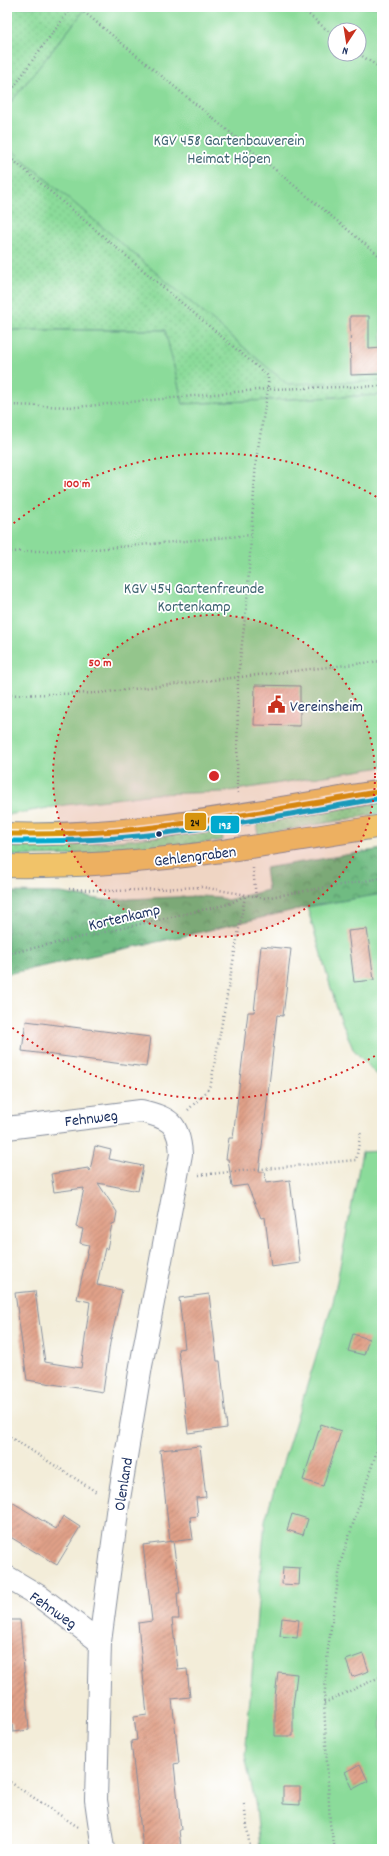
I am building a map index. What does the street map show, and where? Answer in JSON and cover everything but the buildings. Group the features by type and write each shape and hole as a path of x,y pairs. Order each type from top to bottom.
{"main road":[{"name":"Gehlengraben","path":"7,834 40,835 93,833 169,825 382,791"},
{"name":"Gehlengraben","path":"7,866 47,866 165,859 228,851 382,826"}],"street":[{"name":"Fehnweg","path":"7,1128 140,1111 157,1115 173,1124"},
{"name":"Olenland","path":"102,1846 96,1800 100,1642 118,1505 141,1366 181,1154 180,1137 173,1124"},
{"name":"Fehnweg","path":"7,1577 39,1596 100,1642"}],"path":[{"path":"7,97 72,7"},
{"path":"78,7 382,258"},
{"path":"300,7 327,30"},
{"path":"367,60 382,70"},
{"path":"7,155 268,376 268,389 256,460 247,601 238,677 238,794"},
{"path":"7,404 76,407 268,389 382,386"},
{"path":"7,552 95,549 251,535"},
{"path":"7,695 98,693 382,661"},
{"path":"253,871 256,898"},
{"path":"67,888 114,891 189,887 209,888 256,898 264,898 382,878"},
{"path":"173,1124 207,1091 211,1083 245,896"},
{"name":"Kortenkamp","path":"7,954 229,904 245,896"},
{"path":"177,1177 356,1160 361,1131"},
{"path":"7,1435 118,1505"},
{"path":"335,1849 330,1824 324,1703 328,1648 341,1561 382,1435"},
{"path":"324,1703 382,1676"},
{"path":"7,1780 102,1846"},
{"path":"244,1804 250,1849"}],"green space":[{"path":"7,7 87,7 7,107"},
{"name":"KGV 458 Gartenbauverein Heimat Höpen","path":"87,7 382,7 382,381 287,384 7,146 7,107"},
{"path":"7,146 287,383 382,381 382,395 183,404 164,330 7,330"},
{"name":"KGV 454 Gartenfreunde Kortenkamp","path":"7,330 165,330 183,404 382,395 382,767 223,792 155,794 65,805 7,815"},
{"path":"382,802 382,813 258,835 256,823"},
{"path":"221,828 223,840 171,848 96,855 7,856 7,846 61,845 114,841"},
{"path":"382,849 382,894 307,907 180,937 7,974 7,892 61,893 104,900 198,896 218,897 227,900 268,890 265,868"},
{"path":"382,894 382,1080 353,1049 338,1012 307,907"},
{"path":"382,1151 382,1849 260,1849 256,1807 245,1756 265,1520 333,1302 362,1152"}],"transit line":[{"name":"24","path":"7,834 65,834 171,825 242,815 382,791"},
{"name":"193","path":"7,841 89,840 207,828 382,798"}],"place":[{"name":"Vereinsheim","path":"277,705"}]}
